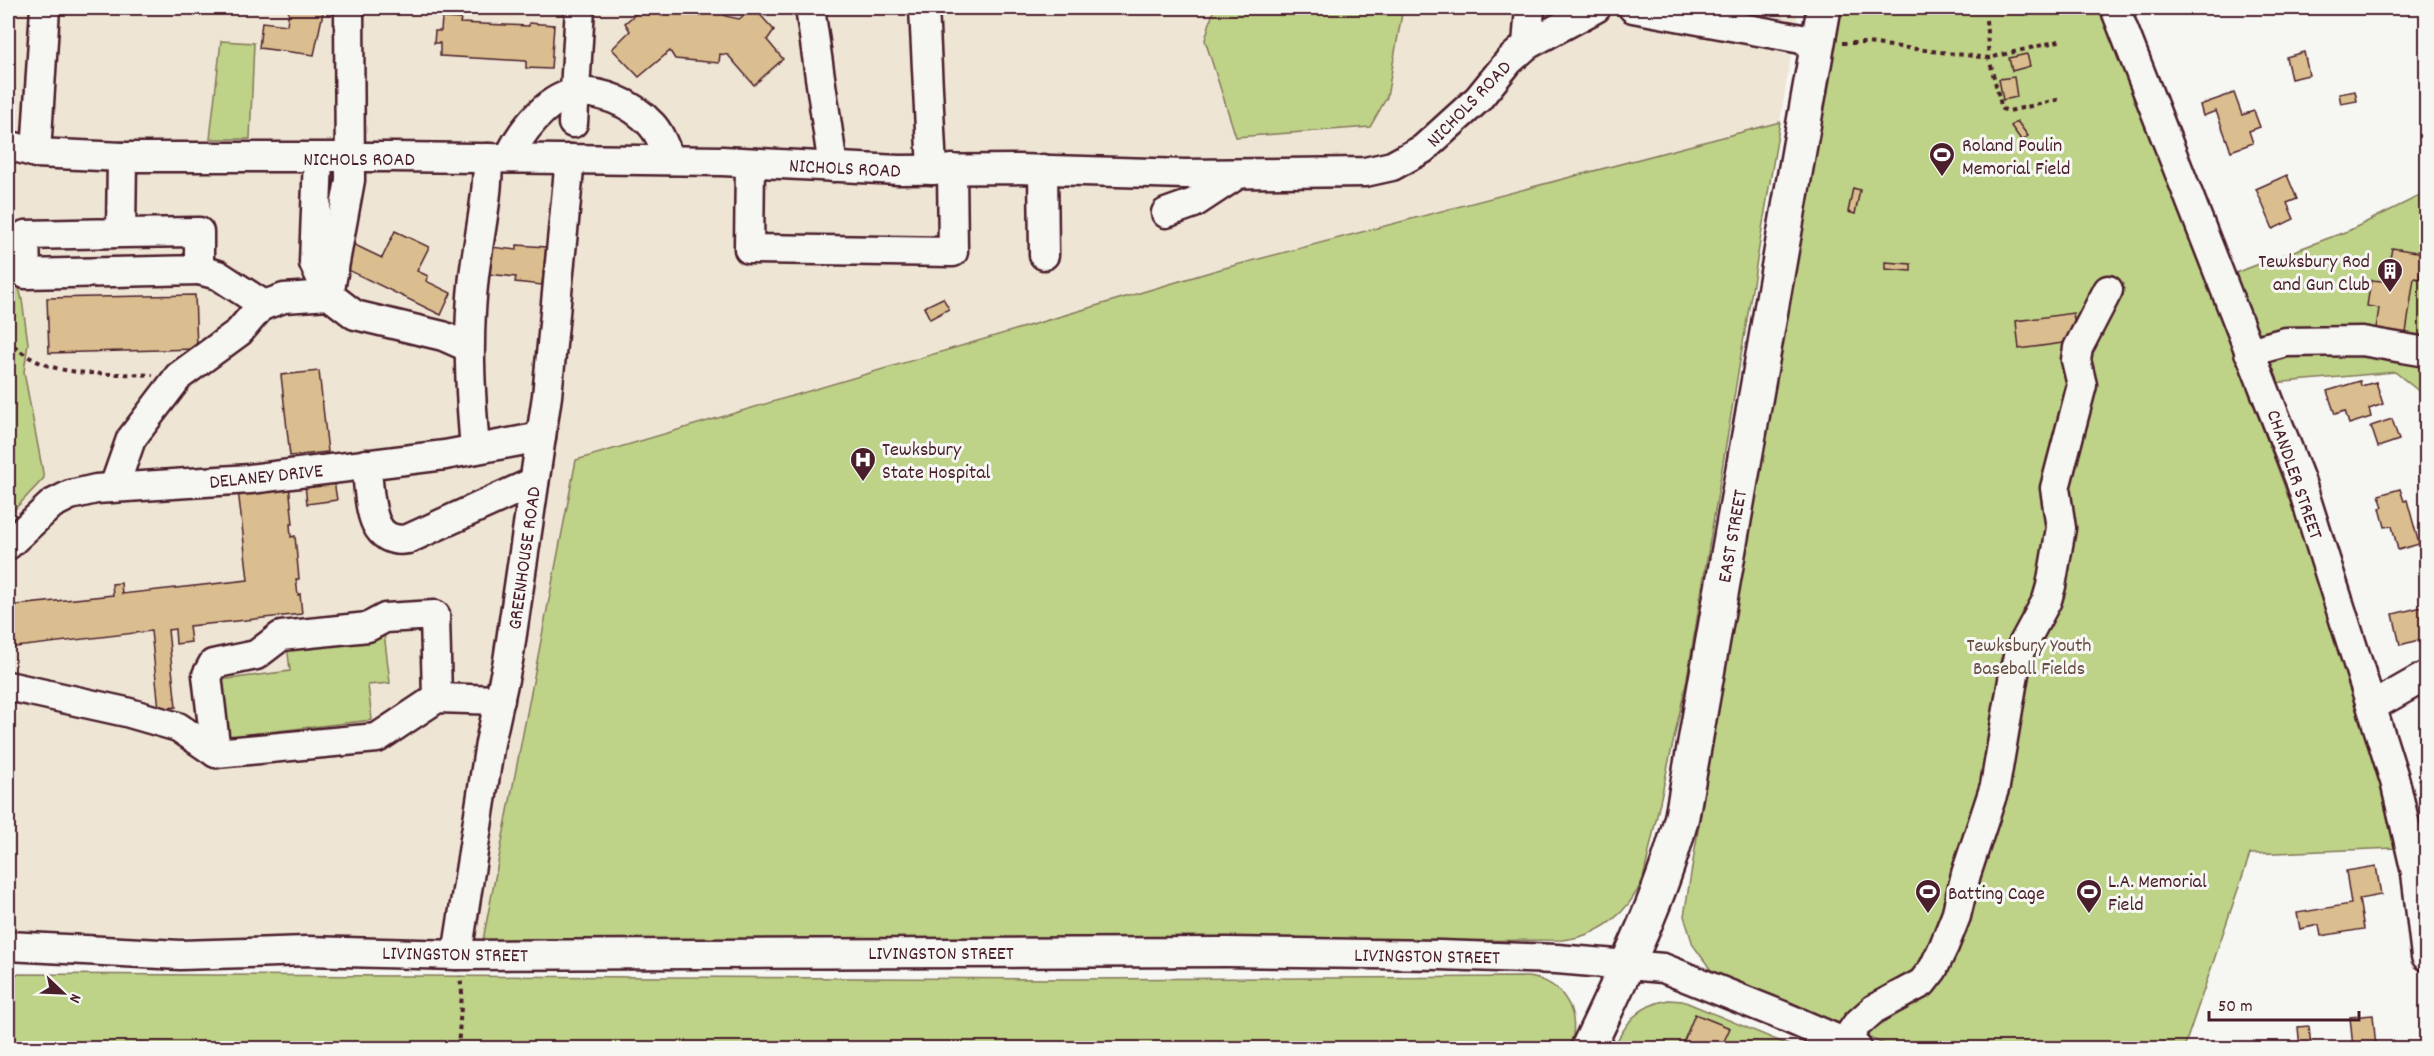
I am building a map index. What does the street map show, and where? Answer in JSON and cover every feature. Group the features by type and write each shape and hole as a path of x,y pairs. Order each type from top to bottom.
{"main road":[{"name":"EAST STREET","path":"1588,1048 1627,964 1674,846 1682,816 1824,8"}],"street":[{"path":"36,153 45,8"},
{"path":"329,295 350,180 349,8"},
{"path":"573,123 580,8"},
{"path":"810,8 833,166"},
{"path":"750,163 749,249 952,252 924,8"},
{"path":"1527,45 1530,8"},
{"name":"NICHOLS ROAD","path":"8,145 36,153 122,157 670,160 942,169 1238,174 1365,172 1392,166 1423,149 1478,99 1509,61 1527,45 1596,8"},
{"path":"1633,8 1818,42"},
{"name":"CHANDLER STREET","path":"2115,8 2300,480 2373,706 2406,821 2416,873 2427,956"},
{"path":"475,449 468,347 474,276 488,185 499,158 514,145 539,115 564,97 574,93 612,97 631,107 652,124 670,160"},
{"path":"121,233 122,157"},
{"path":"318,158 314,263 329,295 355,315 443,336 468,347"},
{"name":"GREENHOUSE ROAD","path":"457,955 490,743 508,661 541,437 558,296 570,159"},
{"path":"1043,169 1044,255"},
{"path":"1166,213 1194,203 1238,174"},
{"path":"200,270 199,232 25,235 26,274 200,270 218,275 264,305"},
{"path":"1851,1046 1857,1023 1874,1009 1922,983 1933,969 1956,916 1966,874 1995,786 2020,650 2047,600 2051,586 2061,528 2055,488 2082,385 2076,360 2078,348 2108,291"},
{"path":"114,487 131,439 178,376 239,332 264,305 284,298 329,295"},
{"path":"2249,352 2286,342 2362,341 2427,352"},
{"name":"DELANEY DRIVE","path":"8,545 52,504 70,495 96,489 250,479 475,449 541,437"},
{"path":"366,464 375,525 382,535 395,541 408,540 534,482"},
{"path":"216,753 207,675 213,664 256,655 281,636 368,627 385,618 435,615 437,698"},
{"path":"2373,706 2427,676"},
{"path":"8,686 126,712 178,727 216,753 377,738 437,698 500,700"},
{"name":"LIVINGSTON STREET","path":"8,946 180,955 329,951 457,955 1227,952 1440,954 1557,958 1663,968 1851,1046"}],"path":[{"path":"1986,20 1989,58 2002,109 2009,111 2061,99"},
{"path":"1818,42 1867,43 1989,58 2063,40"},
{"path":"8,339 29,357 47,366 75,373 105,372 178,376"},
{"path":"457,955 462,993 458,1048"}],"shaded area":[{"name":"Tewksbury State Hospital","path":"8,8 1799,8 1686,684 1645,873 1638,889 1627,907 1606,926 1584,936 1562,940 1069,943 376,940 8,935"}],"green space":[{"path":"1214,8 1403,8 1387,97 1370,127 1236,137 1205,40"},
{"name":"Tewksbury Youth Baseball Fields","path":"1836,8 2101,8 2277,466 2376,740 2396,848 2250,854 2184,1048 1893,1048 1711,970 1693,945 1684,916 1824,66"},
{"path":"221,41 254,43 250,139 210,139"},
{"name":"Tewksbury State Hospital","path":"1780,122 1686,684 1643,879 1637,892 1621,913 1600,928 1589,934 1562,940 1069,943 483,940 576,460 1217,270"},
{"path":"2419,196 2426,197 2426,397 2395,372 2274,383 2230,275 2350,230"},
{"path":"8,240 22,300 28,343 24,372 44,478 13,511 18,521 8,533"},
{"path":"384,633 390,683 368,685 372,720 226,737 220,680 290,671 287,644"},
{"path":"8,974 1069,979 1528,977 1552,985 1560,992 1572,1012 1574,1024 1569,1048 8,1048"},
{"path":"1668,1000 1683,1001 1796,1048 1613,1048 1634,1016 1648,1006"}],"building":[{"path":"289,8 324,8 314,55 259,48 262,22 287,25"},
{"path":"643,8 725,8 725,16 739,19 754,8 774,30 767,40 783,59 754,85 728,55 720,54 719,63 675,59 670,51 639,77 612,49 630,31 625,23"},
{"path":"442,18 461,19 460,23 554,25 551,69 526,68 526,61 440,56 440,43 434,43 435,31 441,31"},
{"path":"2304,52 2309,75 2291,79 2286,57"},
{"path":"2027,54 2030,66 2012,71 2009,58"},
{"path":"2014,77 2017,97 2003,100 1999,79"},
{"path":"2355,91 2357,101 2341,104 2339,94"},
{"path":"2234,93 2242,115 2254,111 2260,127 2249,131 2253,143 2231,151 2216,111 2203,116 2200,105"},
{"path":"2017,121 2028,136 2022,141 2011,126"},
{"path":"2287,175 2297,199 2287,203 2294,219 2273,229 2256,189"},
{"path":"1853,188 1860,190 1855,214 1848,212"},
{"path":"395,231 429,247 417,271 428,276 426,281 451,293 441,315 342,267 353,244 382,258"},
{"path":"517,245 546,247 542,285 515,282 516,277 488,274 491,247 517,250"},
{"name":"Tewksbury Rod and Gun Club","path":"2392,248 2423,253 2419,279 2414,278 2406,333 2376,329 2379,308 2367,306 2371,280 2382,281 2383,274 2387,275"},
{"path":"1885,262 1911,264 1911,271 1885,269"},
{"path":"195,295 197,349 49,353 47,298"},
{"path":"943,298 949,309 930,319 924,307"},
{"path":"2073,313 2077,341 2019,349 2016,321"},
{"path":"319,371 328,452 290,456 281,375"},
{"path":"2360,381 2361,386 2376,382 2383,404 2369,409 2371,417 2349,424 2345,411 2335,414 2327,391"},
{"path":"2392,419 2399,440 2378,447 2371,426"},
{"path":"334,481 337,500 307,504 305,485"},
{"path":"289,484 293,524 290,524 291,537 295,536 299,579 296,579 302,614 189,626 191,642 176,644 175,629 168,630 176,707 159,709 151,631 8,648 8,606 113,595 112,584 121,583 122,594 248,580 238,489"},
{"path":"2400,489 2404,501 2407,500 2419,544 2398,550 2392,526 2385,527 2379,495"},
{"path":"2426,606 2426,638 2400,645 2393,614"},
{"path":"2376,866 2381,895 2359,899 2364,929 2321,936 2319,925 2300,929 2297,913 2351,904 2346,871"},
{"path":"1695,1014 1730,1028 1721,1048 1681,1048"},
{"path":"2373,1015 2376,1048 2353,1048 2350,1017"},
{"path":"2309,1026 2311,1048 2300,1048 2298,1027"}],"place":[{"name":"Roland Poulin Memorial Field","path":"1942,178"},
{"name":"Tewksbury Rod and Gun Club","path":"2390,294"},
{"name":"Tewksbury State Hospital","path":"863,483"},
{"name":"Batting Cage","path":"1928,915"},
{"name":"L.A. Memorial Field","path":"2089,915"}]}
